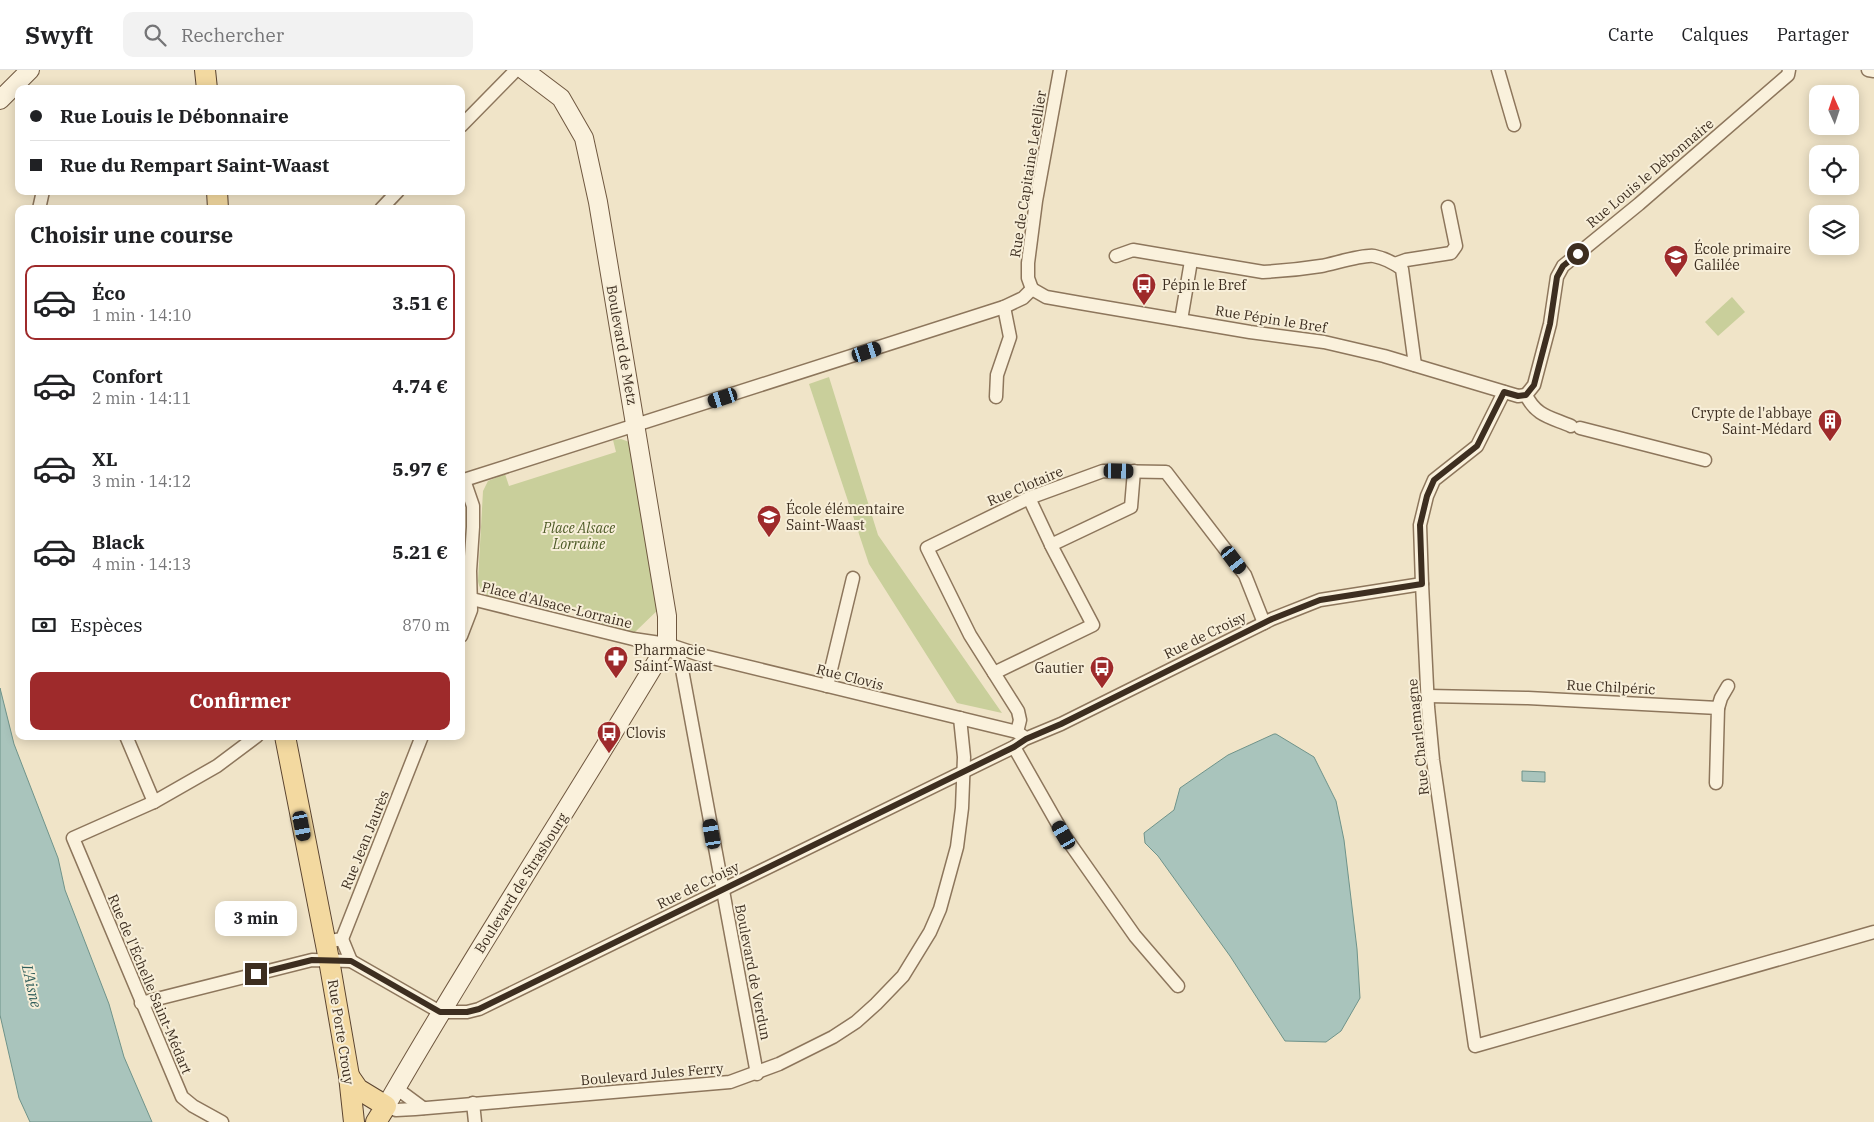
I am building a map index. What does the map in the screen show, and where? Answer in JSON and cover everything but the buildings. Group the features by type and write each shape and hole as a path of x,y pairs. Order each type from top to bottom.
{"main road":[{"path":"0,100 30,70"},
{"path":"205,70 207,85"},
{"name":"Boulevard de Metz","path":"524,70 561,98 584,138 598,202 667,616 666,644"},
{"name":"Boulevard de Strasbourg","path":"381,1114 440,1012 572,801 666,644"},
{"name":"Rue Porte Crouy","path":"286,740 332,947 354,1122"},
{"path":"349,1076 381,1114"}],"street":[{"path":"465,122 516,70"},
{"name":"Rue de Capitaine Letellier","path":"1032,289 1028,278 1028,263 1036,201 1060,70"},
{"path":"1498,70 1514,125"},
{"name":"Rue Louis le Débonnaire","path":"1526,395 1534,385 1550,324 1557,277 1563,266 1639,204 1788,75 1789,70"},
{"path":"1868,70 1874,71"},
{"path":"385,205 394,195"},
{"path":"1395,264 1406,260 1451,253 1455,250 1456,246 1448,207"},
{"path":"1116,256 1133,250 1263,272 1301,269 1372,256 1395,264 1402,270 1415,365"},
{"path":"1181,320 1191,261"},
{"path":"996,397 997,375 1010,337 1009,305 1028,295 1032,289"},
{"name":"Rue Pépin le Bref","path":"1032,289 1046,297 1324,342 1415,365 1518,396 1526,395"},
{"name":"Place d'Alsace-Lorraine","path":"465,475 636,426 1009,305"},
{"name":"Rue Charlemagne","path":"1504,392 1477,446 1434,480 1427,496 1420,525 1433,760 1475,1046 1874,932"},
{"path":"1526,395 1531,406 1538,412 1575,427 1705,460"},
{"name":"Rue Clotaire","path":"1021,735 1018,711 970,635 927,548 1029,498 1103,471 1166,472 1245,575 1264,623"},
{"path":"1052,547 1131,506 1134,471"},
{"name":"Place d'Alsace-Lorraine","path":"465,482 473,506 468,593 634,639 666,644"},
{"path":"994,673 1094,625 1052,547 1029,498"},
{"path":"827,686 853,578"},
{"name":"Rue de Croisy","path":"440,1012 467,1012 479,1009 1014,747 1021,735 1056,726 1264,623 1320,600 1422,584"},
{"path":"465,626 471,610 468,593"},
{"name":"Rue Clovis","path":"666,644 700,655 960,718 1021,735"},
{"name":"Boulevard de Verdun","path":"666,644 680,657 757,1074"},
{"path":"1716,783 1718,708 1728,686"},
{"name":"Rue Chilpéric","path":"1428,696 1528,698 1718,708"},
{"path":"960,718 964,770"},
{"path":"128,740 154,802 217,766 252,740"},
{"name":"Rue Jean Jaurès","path":"332,947 420,740"},
{"path":"1014,747 1064,835 1136,936 1178,986"},
{"name":"Boulevard Jules Ferry","path":"381,1114 396,1110 730,1082 757,1074 780,1064 833,1037 856,1022 896,983 918,954 930,932 940,909 957,847 964,770"},
{"name":"Rue de l'Échelle Saint-Médart","path":"154,802 73,838 182,1098 222,1122"},
{"path":"332,947 351,961 440,1012"},
{"path":"332,947 351,961"},
{"path":"141,1003 312,960 332,947"},
{"path":"396,1088 423,1108"},
{"path":"473,1103 475,1122"}],"green space":[{"path":"1732,297 1745,312 1718,336 1705,322"},
{"path":"829,377 878,535 1002,713 957,703 869,564 809,384"},
{"name":"Place Alsace Lorraine","path":"621,439 632,443 663,605 634,633 601,625 603,614 503,590 501,601 483,592 478,581 483,491 488,481 505,474 509,486 616,452 613,440"}],"water":[{"name":"L'Aisne","path":"0,688 14,744 58,858 65,890 109,1004 124,1057 152,1122 30,1122 19,1098 0,1015"},
{"path":"1274,734 1314,757 1336,801 1344,840 1357,949 1360,998 1341,1031 1326,1042 1285,1041 1230,956 1158,856 1145,843 1144,833 1174,810 1180,788 1228,755"},
{"path":"1522,771 1545,772 1545,782 1522,781"}],"place":[{"name":"École primaire Galilée","path":"1676,278"},
{"name":"Pépin le Bref","path":"1144,306"},
{"name":"Crypte de l'abbaye Saint-Médard","path":"1830,442"},
{"name":"École élémentaire Saint-Waast","path":"769,538"},
{"name":"Pharmacie Saint-Waast","path":"616,679"},
{"name":"Gautier","path":"1102,689"},
{"name":"Clovis","path":"609,754"}],"route":[{"path":"256,974 312,960 351,961 440,1012 467,1012 479,1009 1272,619 1320,600 1422,584 1420,525 1427,496 1434,480 1477,446 1504,392 1518,396 1526,395 1534,385 1550,324 1557,277 1563,266 1578,254"}]}
